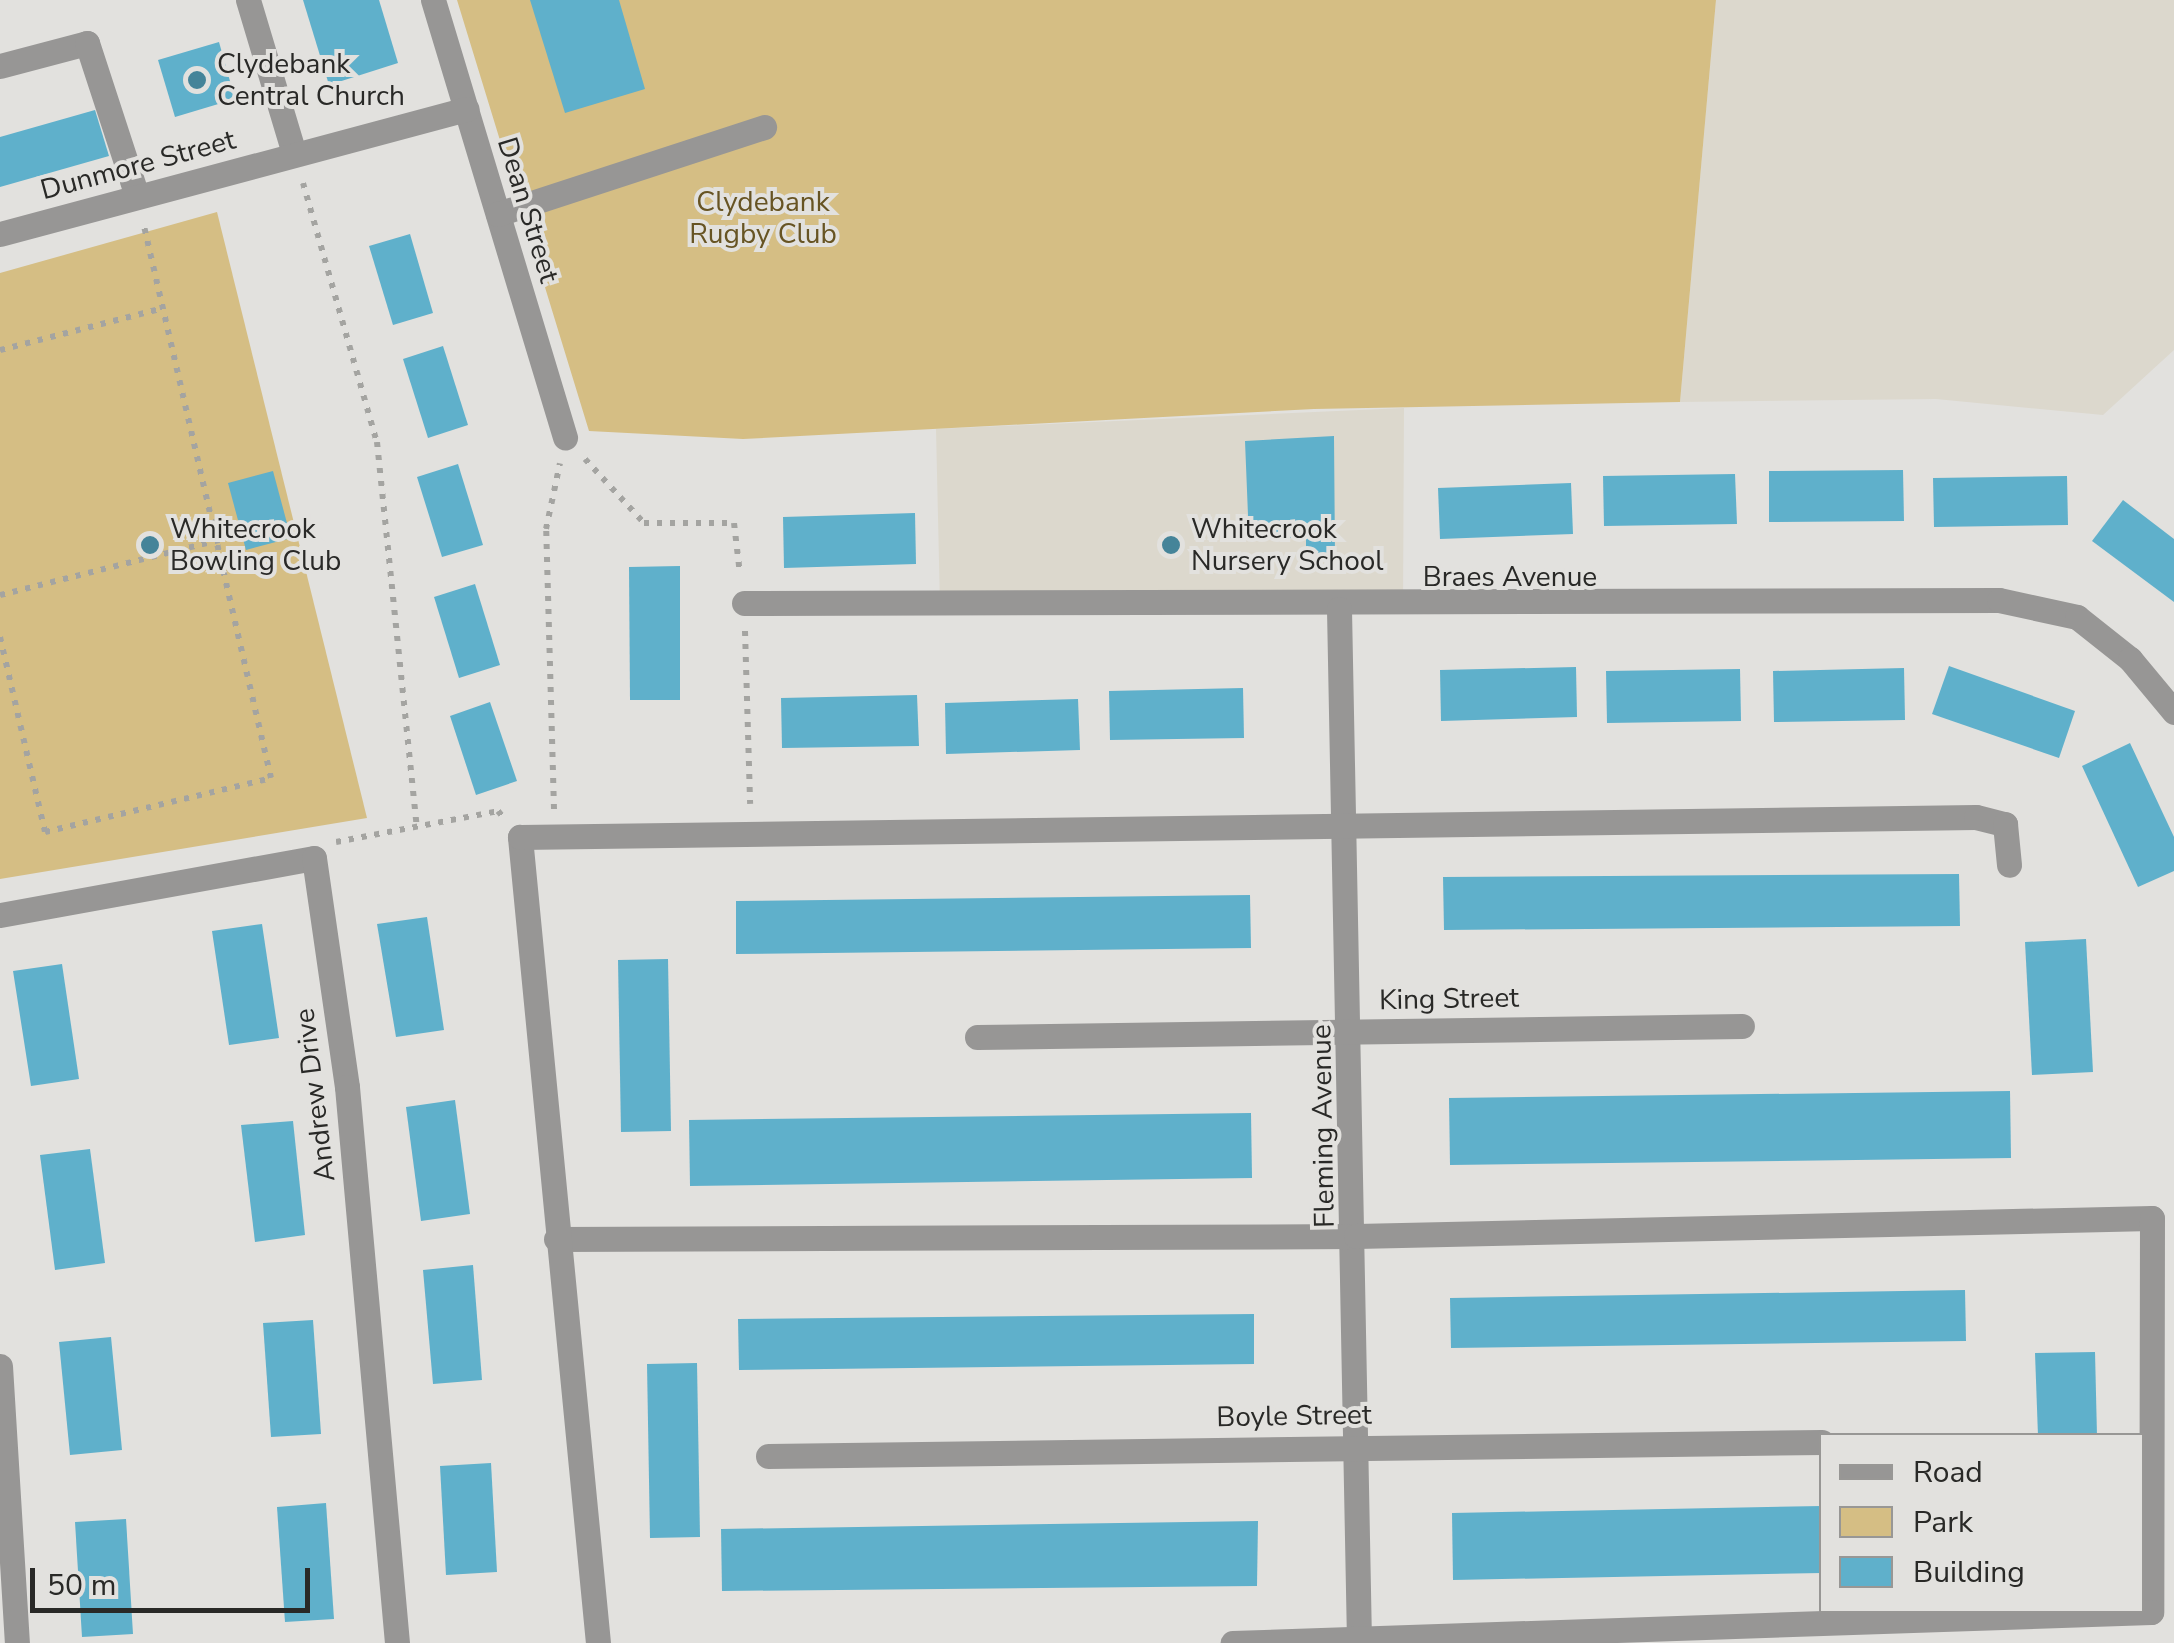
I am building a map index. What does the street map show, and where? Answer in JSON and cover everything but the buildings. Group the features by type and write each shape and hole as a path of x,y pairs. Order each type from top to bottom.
{"street":[{"path":"248,0 294,153"},
{"name":"Dean Street","path":"433,0 565,437"},
{"path":"0,66 87,43 137,196"},
{"name":"Dunmore Street","path":"0,234 466,109"},
{"path":"498,214 764,127"},
{"name":"Braes Avenue","path":"744,603 1340,608 2000,600 2077,618 2130,658 2174,712"},
{"name":"Fleming Avenue","path":"1340,608 1356,1236 1359,1642"},
{"path":"598,1643 520,838 1346,820 1976,817 2005,824 2010,865"},
{"path":"0,915 314,858"},
{"name":"Andrew Drive","path":"314,858 347,1087 397,1643"},
{"name":"King Street","path":"977,1037 1742,1026"},
{"path":"556,1239 1356,1236 2152,1218 2150,1612 2144,1612"},
{"path":"0,1366 17,1643"},
{"name":"Boyle Street","path":"768,1456 1359,1445 1819,1442"},
{"path":"1234,1643 1359,1642 2124,1613"}],"path":[{"path":"294,153 376,442 417,826"},
{"path":"0,638 45,832 271,778 137,196"},
{"path":"0,350 162,308"},
{"path":"565,437 644,523 734,523 744,603 751,830"},
{"path":"554,838 546,529 565,437"},
{"path":"0,595 242,534"},
{"path":"314,858 331,842 498,811 520,838"}],"shaded area":[{"path":"1716,0 2174,0 2174,350 2103,415 1936,399 1680,402"},
{"name":"Whitecrook Nursery School","path":"1404,408 1403,607 940,605 936,429"}],"green space":[{"name":"Clydebank Rugby Club","path":"457,0 1716,0 1680,402 1314,409 743,439 589,431"},
{"name":"Whitecrook Bowling Club","path":"217,212 367,818 0,879 0,273"}],"place":[{"name":"Clydebank Central Church","path":"197,80"},
{"name":"Whitecrook Bowling Club","path":"150,545"},
{"name":"Whitecrook Nursery School","path":"1171,545"}]}
